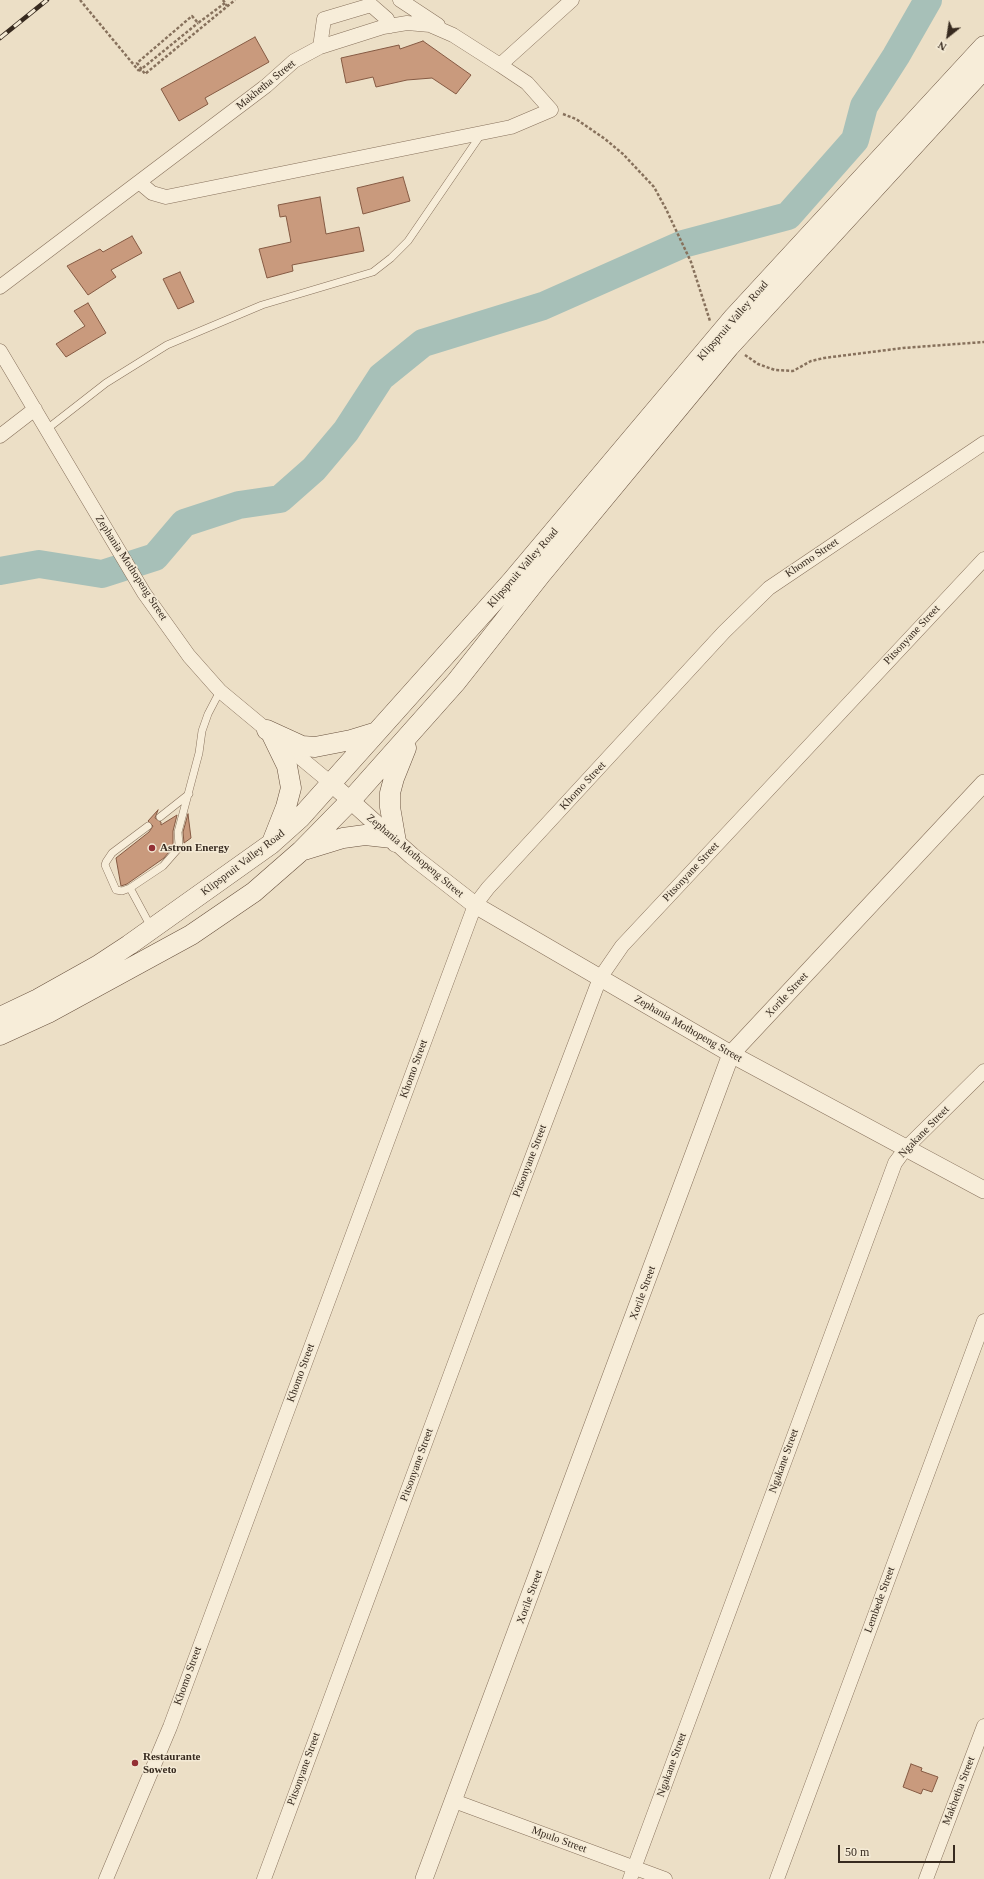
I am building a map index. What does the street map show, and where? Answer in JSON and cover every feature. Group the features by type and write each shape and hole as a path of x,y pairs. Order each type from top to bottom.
{"main road":[{"name":"Klipspruit Valley Road","path":"0,1017 38,1000 97,966 152,929 271,844 300,818 511,582 734,318 984,46"},
{"name":"Klipspruit Valley Road","path":"0,1035 48,1013 191,935 254,892 300,851 351,800 413,733 456,682 542,573 729,348 984,69"},
{"path":"269,732 302,746 315,747 351,740 377,732"},
{"path":"269,732 287,766 291,788 286,806 271,844"},
{"path":"300,851 343,838 365,835 394,840 390,793 394,778 413,733"}],"street":[{"path":"400,0 452,35"},
{"path":"500,65 572,0"},
{"path":"320,47 324,19 371,5 387,19 390,26"},
{"name":"Makhetha Street","path":"0,287 266,86 294,61 320,47 346,37 390,26 407,24 430,25 452,35 527,83 551,110"},
{"path":"139,182 152,193 166,197 511,128 551,110"},
{"name":"Zephania Mothopeng Street","path":"0,351 144,593 189,656 220,691 351,800 394,840 445,883 475,905 731,1054 984,1190"},
{"path":"0,436 35,409"},
{"name":"Khomo Street","path":"106,1879 170,1727 475,905 488,888 714,644 769,588 984,443"},
{"name":"Pitsonyane Street","path":"264,1879 481,1291 600,978 622,946 984,558"},
{"name":"Xorile Street","path":"424,1879 731,1054 984,784"},
{"name":"Ngakane Street","path":"633,1874 894,1163 906,1148 984,1071"},
{"name":"Lembede Street","path":"777,1879 984,1321"},
{"name":"Makhetha Street","path":"926,1879 984,1726"},
{"name":"Mpulo Street","path":"454,1801 633,1874 665,1879"}],"lane":[{"path":"47,429 106,383 167,345 262,305 373,272 391,258 408,240 483,133"},
{"path":"148,826 112,853 106,862 105,865 116,890 122,891 130,888 163,866 177,850 179,845 178,832 199,753 202,731 208,714 220,691"},
{"path":"160,818 189,794"},
{"path":"130,888 152,929"}],"path":[{"path":"80,0 139,71 224,2 227,6"},
{"path":"198,23 192,16 137,63 145,74 235,0"},
{"path":"551,110 576,119 623,154 654,187 666,209 690,262 711,323"},
{"path":"745,355 758,364 775,370 793,371 811,361 824,358 903,348 984,342"}],"building":[{"path":"255,37 269,62 205,98 208,104 179,121 161,89"},
{"path":"423,41 471,75 456,94 432,78 407,80 376,87 373,77 346,83 341,58 399,45 400,49"},
{"path":"403,177 410,201 363,214 357,188"},
{"path":"320,197 326,234 359,227 364,251 292,265 293,271 267,278 259,249 291,242 286,216 280,217 278,205"},
{"path":"132,236 142,253 111,270 116,277 88,295 67,266 100,249 103,252"},
{"path":"180,272 194,302 178,309 163,279"},
{"path":"88,303 106,333 66,357 56,344 85,326 74,311"},
{"path":"158,810 155,818 161,822 161,825 177,815 173,831 173,847 164,858 127,884 121,886 116,858 149,832 153,826 148,821"},
{"path":"188,814 191,838 184,843 183,832"},
{"path":"911,1764 922,1768 921,1771 938,1777 932,1792 923,1789 921,1794 903,1787"}],"waterway":[{"path":"0,571 39,564 102,574 155,557 184,523 239,505 280,499 314,469 346,431 381,377 423,343 543,306 683,244 788,216 855,140 864,106 896,56 928,0"}],"railway":[{"path":"0,38 47,0"}],"place":[{"name":"Astron Energy","path":"152,848"},
{"name":"Restaurante Soweto","path":"135,1763"}]}
